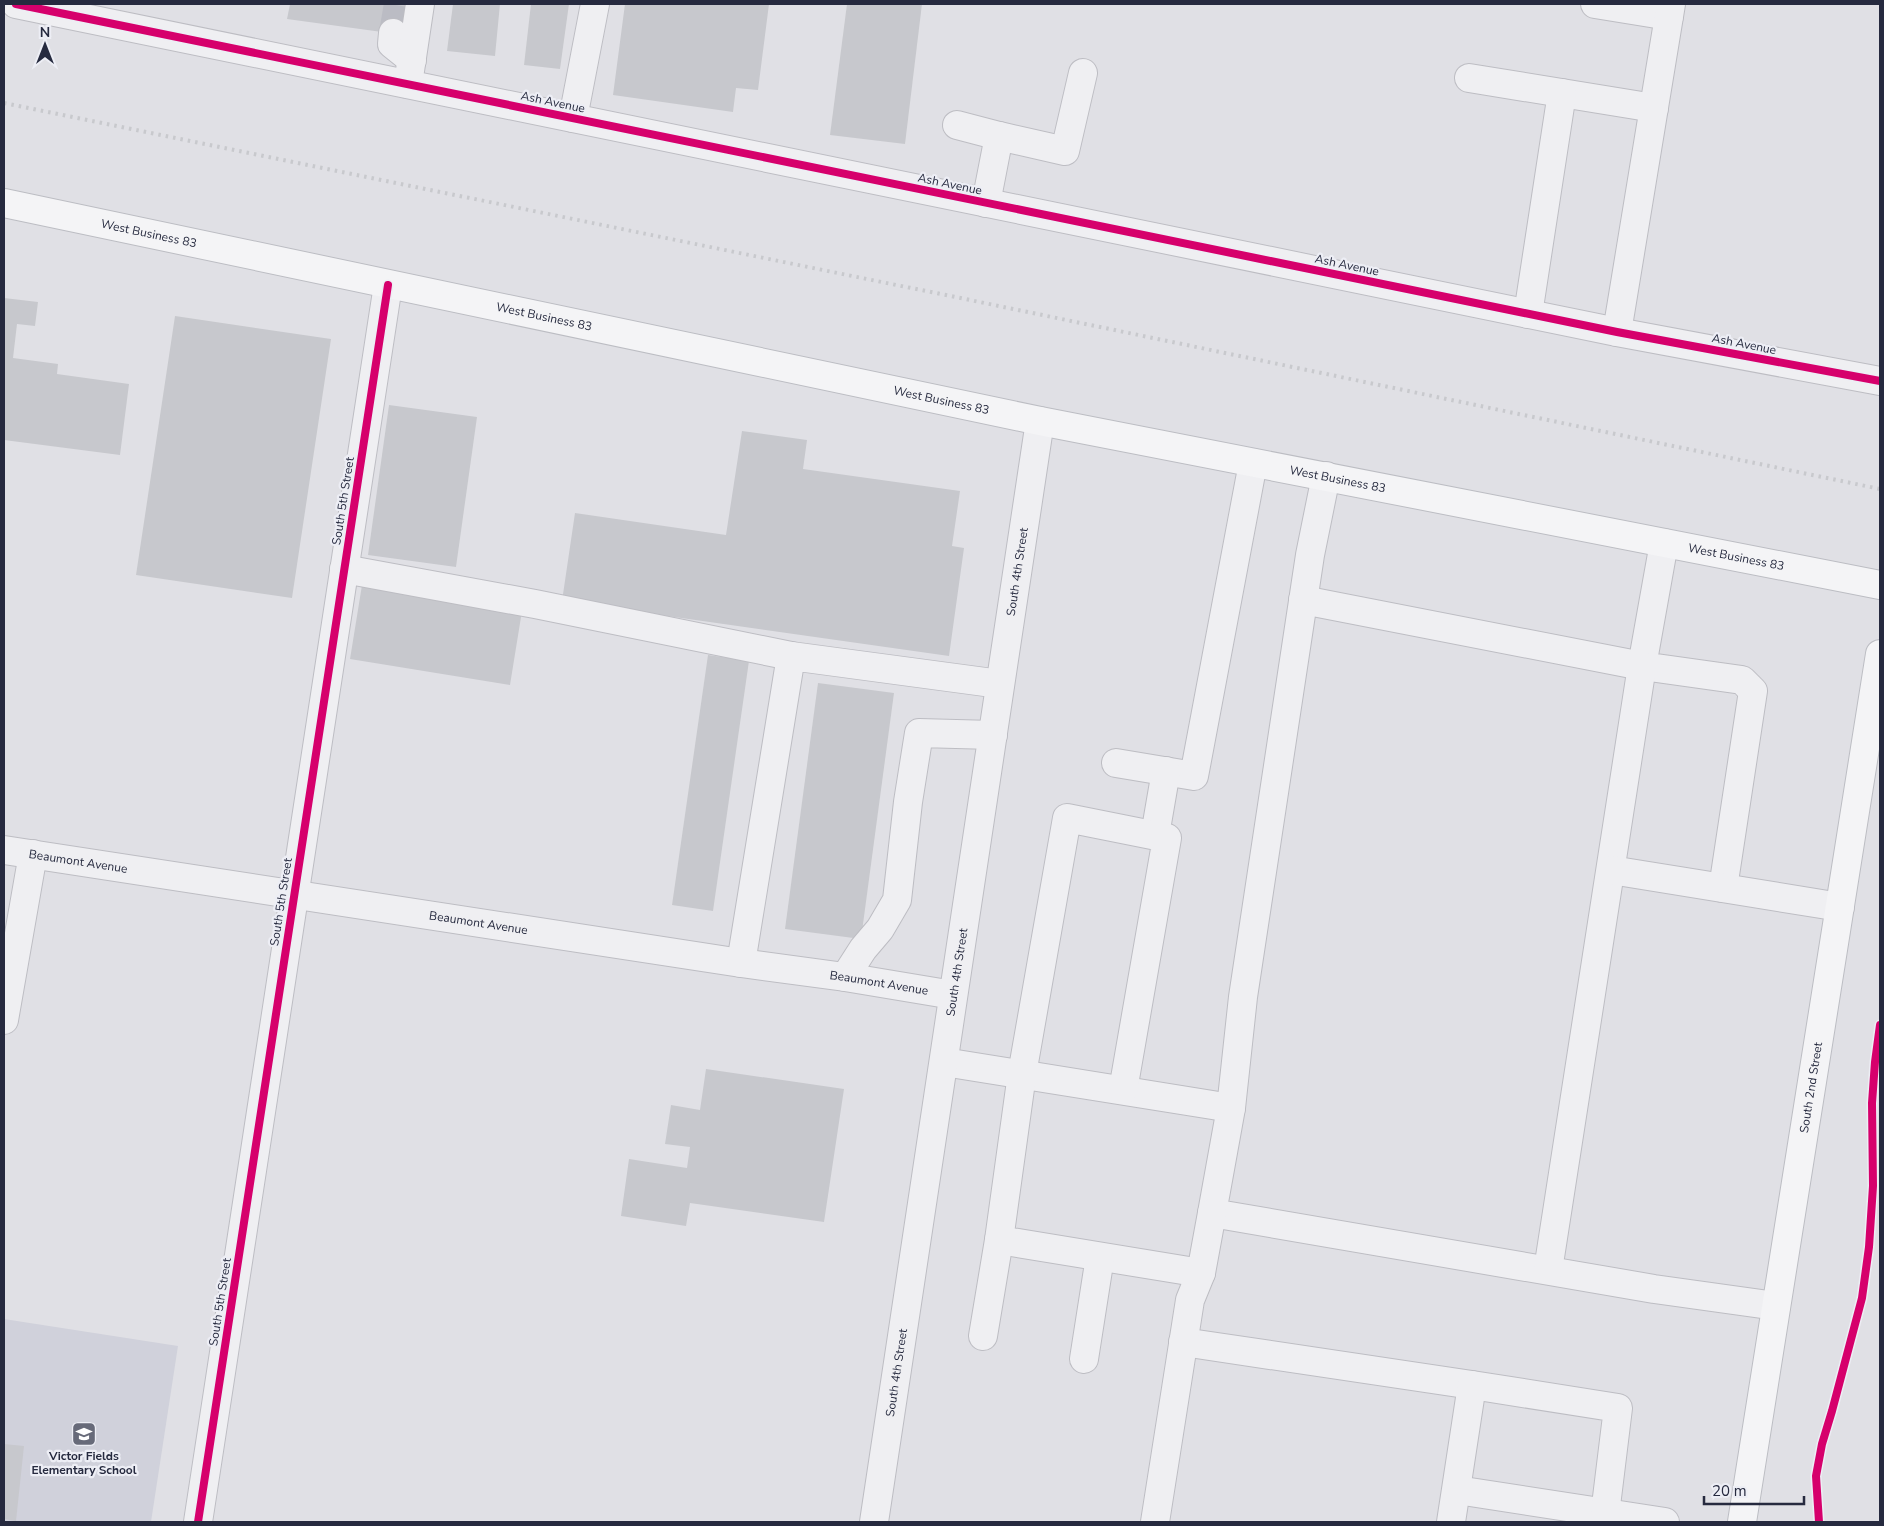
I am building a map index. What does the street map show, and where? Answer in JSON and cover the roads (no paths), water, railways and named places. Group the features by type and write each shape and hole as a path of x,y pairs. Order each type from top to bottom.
{"main road":[{"name":"West Business 83","path":"4,203 1040,421 1880,585"},
{"name":"South 2nd Street","path":"1742,1522 1880,654"}],"street":[{"name":"Ash Avenue","path":"16,4 410,72 573,118 1528,314 1880,381"},
{"path":"410,72 420,4"},
{"path":"573,118 595,4"},
{"path":"1595,4 1670,10 1618,332"},
{"path":"393,33 392,44 410,72"},
{"path":"957,125 1065,151 1082,73"},
{"path":"1469,78 1654,108"},
{"path":"1528,314 1562,93"},
{"path":"986,202 999,136"},
{"name":"South 5th Street","path":"192,1521 294,894 388,285"},
{"name":"South 4th Street","path":"874,1522 1040,421"},
{"path":"1116,763 1194,776 1253,463"},
{"path":"1155,1522 1190,1300 1201,1273 1232,1108 1243,996 1310,555 1326,476"},
{"path":"1548,1270 1642,666 1664,543"},
{"path":"344,569 535,604 791,656 1000,684"},
{"path":"1303,600 1642,666 1742,680 1754,691 1723,888"},
{"path":"741,963 791,656"},
{"path":"845,977 863,949 880,929 897,900 908,802 919,733 993,735"},
{"path":"1155,835 1166,771"},
{"path":"983,1336 999,1240 1022,1074 1067,818 1167,838 1123,1090"},
{"name":"Beaumont Avenue","path":"4,850 954,995"},
{"path":"4,1020 34,854"},
{"path":"1610,870 1840,906"},
{"path":"944,1062 1232,1108"},
{"path":"1212,1213 1654,1289 1776,1306"},
{"path":"999,1240 1201,1273"},
{"path":"1084,1359 1100,1257"},
{"path":"1183,1342 1618,1408 1604,1518"},
{"path":"1451,1522 1472,1385"},
{"path":"1457,1490 1604,1518 1665,1522"}],"tunnel":[{"path":"393,33 398,4"}],"railway":[{"path":"4,103 970,300 1880,489"}],"place":[{"name":"Victor Fields Elementary School","path":"84,1434"}]}
